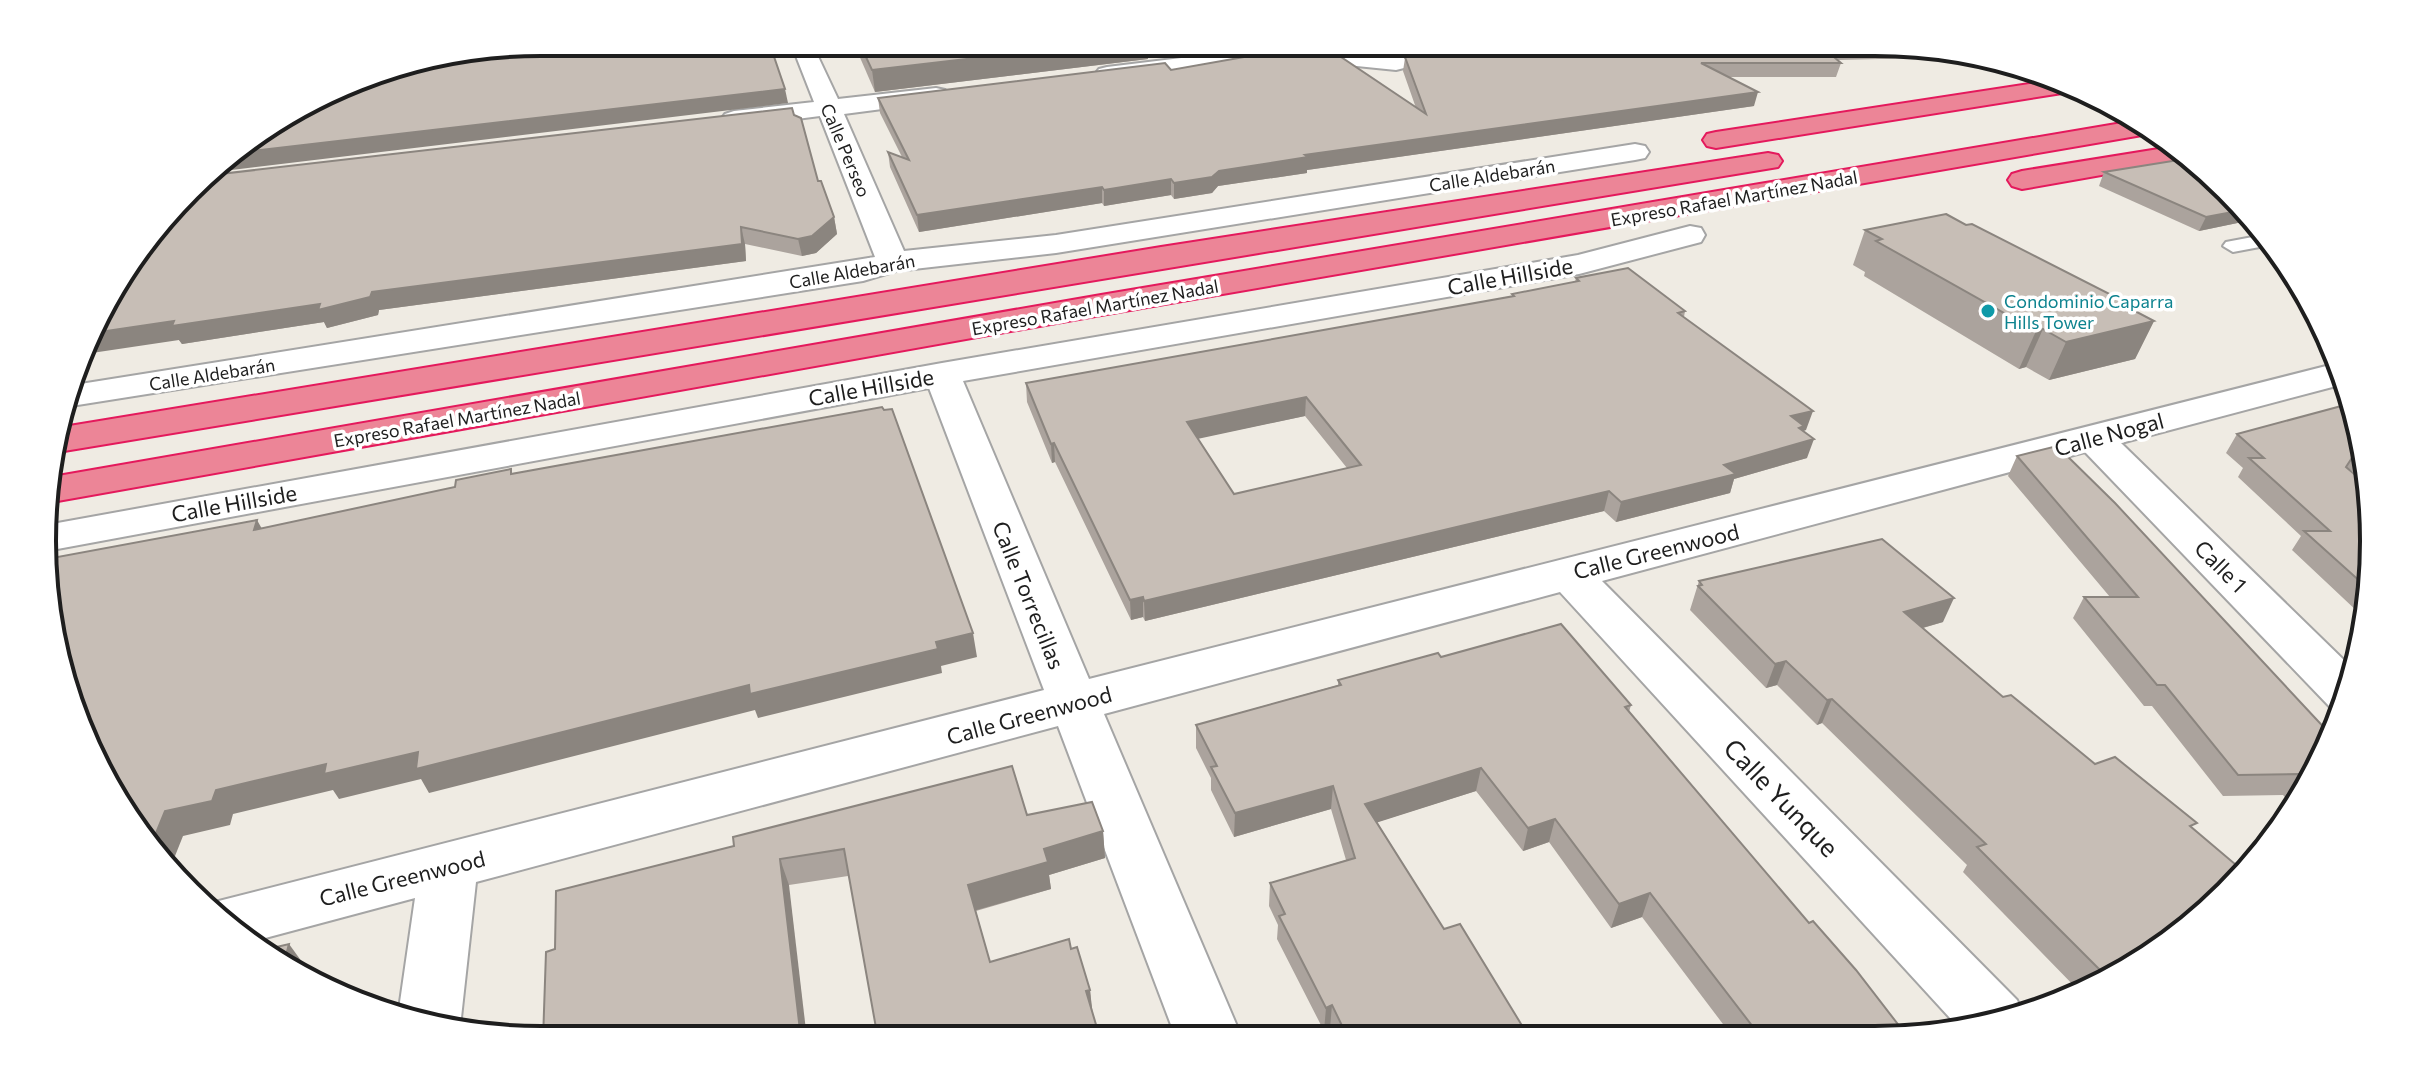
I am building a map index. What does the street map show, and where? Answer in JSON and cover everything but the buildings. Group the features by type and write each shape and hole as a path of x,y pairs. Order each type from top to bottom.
{"highway":[{"path":"1696,143 2049,89"},
{"name":"Expreso Rafael Martínez Nadal","path":"67,439 1147,260 2096,109"},
{"name":"Expreso Rafael Martínez Nadal","path":"59,489 1101,305 2131,129"},
{"path":"460,376 710,312 1553,172 1650,150"},
{"path":"1988,185 2169,155"},
{"path":"1101,305 1279,295 1706,233"}],"street":[{"name":"Calle Perseo","path":"807,56 893,262"},
{"path":"1090,76 1255,56"},
{"path":"1327,56 1396,63"},
{"path":"713,122 966,91"},
{"name":"Calle Aldebarán","path":"79,395 863,271 893,262 1056,244 1650,150"},
{"name":"Calle Hillside","path":"56,536 942,374 1579,264 1706,233"},
{"name":"Calle Torrecillas","path":"942,374 1204,1026"},
{"name":"Calle Nogal","path":"1834,505 2331,376"},
{"name":"Calle 1","path":"2094,439 2338,684"},
{"name":"Calle Greenwood","path":"238,919 1834,505"},
{"name":"Calle Yunque","path":"1569,574 1986,1013"},
{"path":"431,1013 448,866"}],"lane":[{"path":"2233,246 2257,242"}],"place":[{"name":"Condominio Caparra Hills Tower","path":"1988,311"}]}
